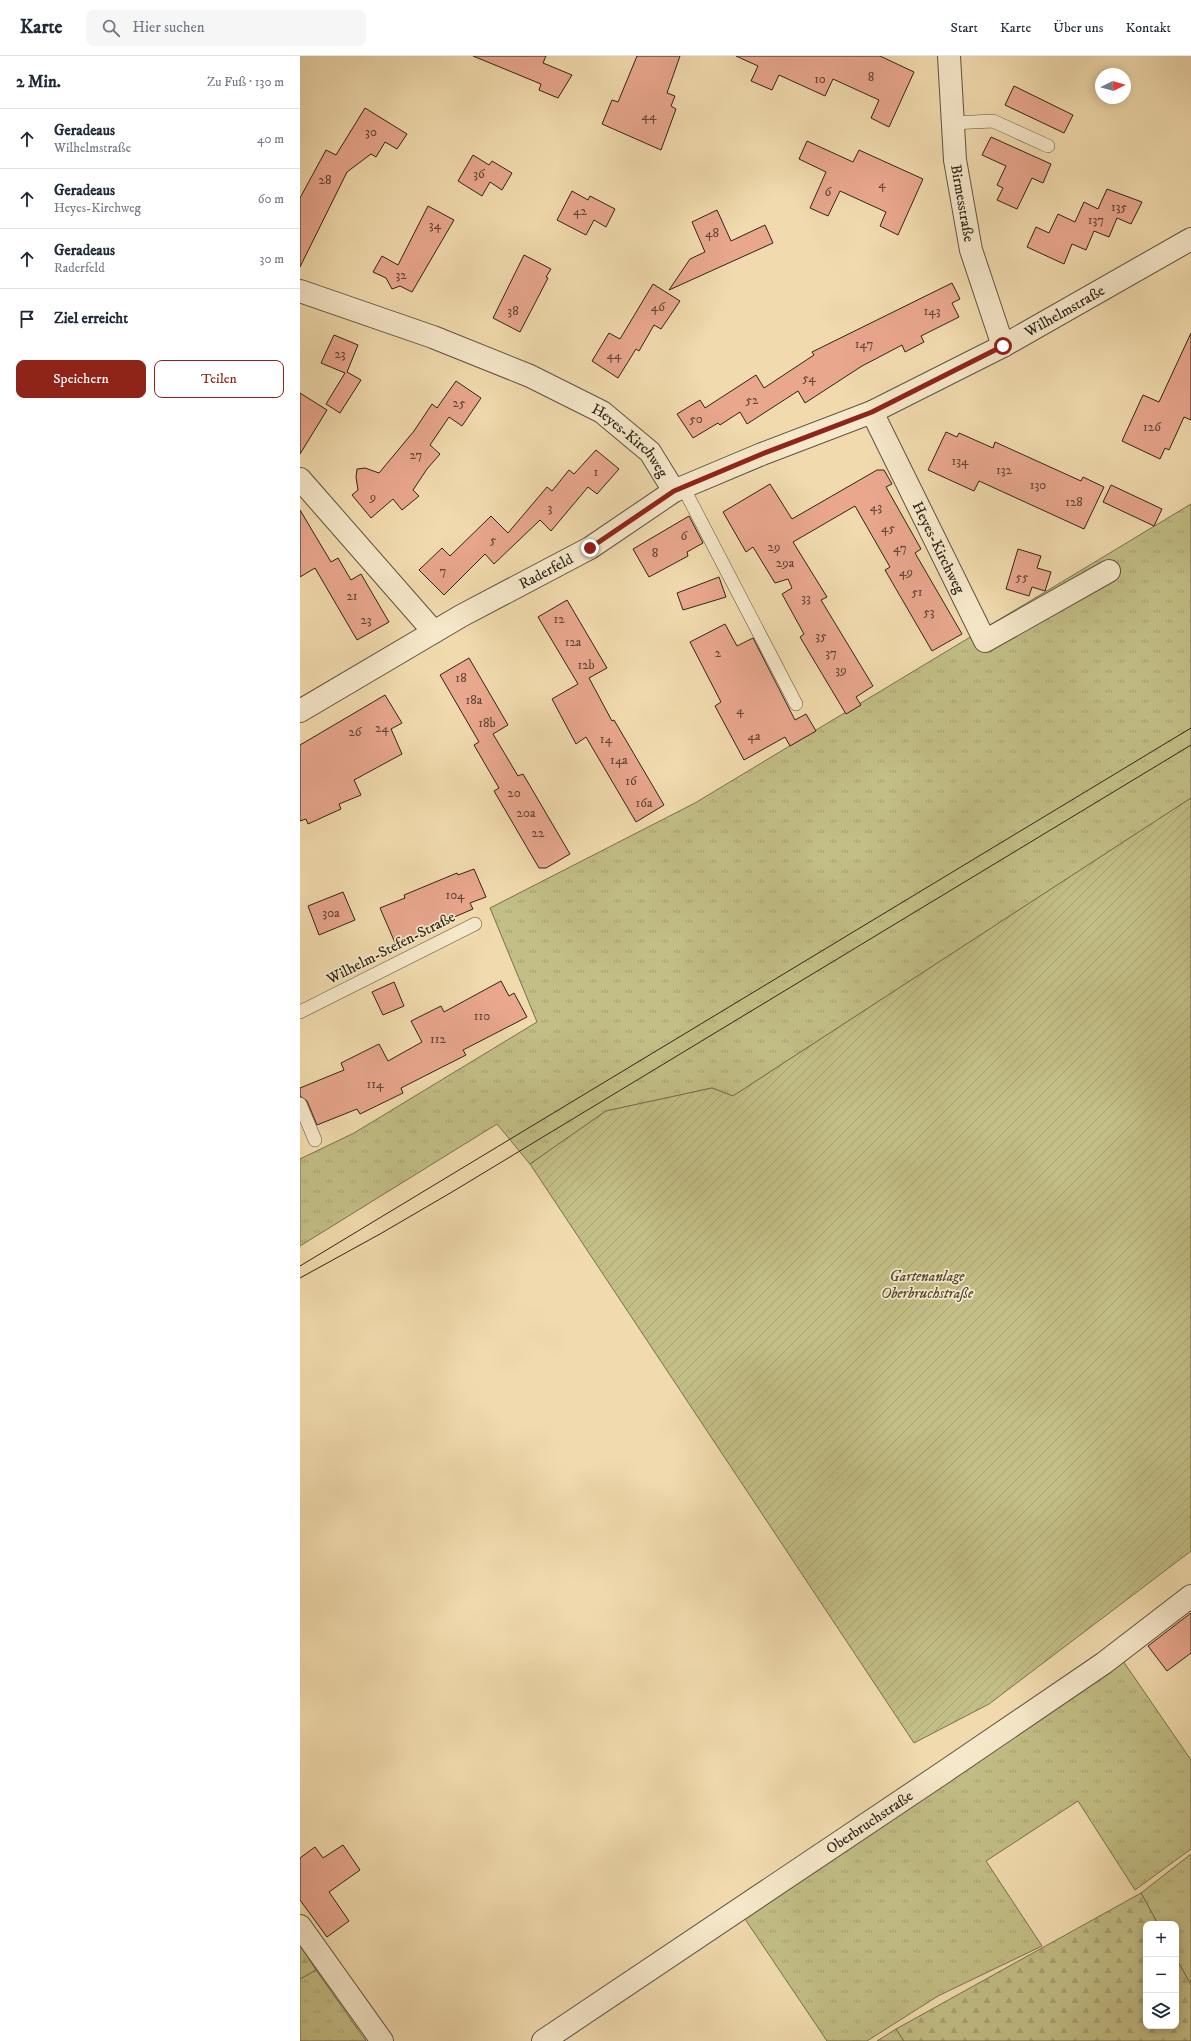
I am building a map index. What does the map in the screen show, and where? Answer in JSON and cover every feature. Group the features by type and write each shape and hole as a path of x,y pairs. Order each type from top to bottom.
{"street":[{"name":"Birmesstraße","path":"949,56 955,160 971,250 1003,346"},
{"name":"Wilhelmstraße","path":"872,412 1003,346 1191,239"},
{"name":"Heyes-Kirchweg","path":"300,291 433,338 530,376 602,412 650,452 679,489 762,454 872,412 985,641 1109,571"},
{"path":"300,479 434,632"},
{"name":"Raderfeld","path":"300,711 434,632 590,548 679,489"},
{"name":"Oberbruchstraße","path":"543,2041 1104,1663 1191,1596"},
{"path":"300,1926 382,2041"}],"lane":[{"path":"952,123 993,121 1048,146"},
{"path":"679,489 796,704"},
{"name":"Wilhelm-Stefen-Straße","path":"300,1012 475,924"},
{"path":"300,1104 315,1140"}],"green space":[{"path":"1191,504 1191,798 733,1096 712,1088 606,1111 530,1164 497,1124 300,1246 300,1159 354,1133 537,1022 490,908 695,803"},
{"name":"Gartenanlage Oberbruchstraße","path":"1191,798 1191,1551 989,1704 914,1743 530,1164 606,1111 712,1088 733,1096"},
{"path":"1121,1658 1191,1760 1191,1849 1135,1890 1078,1801 986,1861 1042,1946 938,1996 867,2041 827,2041 745,1919"},
{"path":"1191,1854 1191,1985 1179,1963 1179,1921 1156,1921 1141,1893"},
{"path":"1141,1893 1156,1921 1143,1921 1143,2029 1179,2029 1179,1963 1191,1985 1191,2041 904,2041 896,2029"},
{"path":"300,1945 316,1970 300,1979"},
{"path":"316,1970 366,2041 300,2041 300,1979"},
{"path":"896,2029 904,2041 877,2041"}],"building":[{"path":"473,56 546,56 543,63 572,75 558,98 539,90 541,84"},
{"path":"637,56 680,56 667,93 675,96 671,106 676,109 661,150 602,124 612,100 618,102"},
{"path":"736,56 880,56 914,72 889,127 871,118 879,100 833,79 825,96 779,75 772,90 751,81 758,66"},
{"path":"1014,86 1073,115 1064,133 1005,105"},
{"path":"365,108 407,134 397,149 385,142 376,157 371,154 347,172 300,267 300,198 326,150 336,155"},
{"path":"991,137 1051,164 1043,183 1032,178 1017,209 997,200 1003,188 997,185 1006,166 982,155"},
{"path":"807,141 853,162 859,150 923,179 898,235 880,226 886,212 840,191 828,216 810,208 826,172 799,159"},
{"path":"473,155 489,165 492,161 512,173 502,190 490,182 482,196 458,181"},
{"path":"1107,189 1142,202 1131,224 1117,218 1109,237 1094,231 1086,250 1072,244 1064,264 1027,247 1036,227 1049,233 1058,214 1075,222 1084,202 1098,209"},
{"path":"572,191 588,200 590,196 615,209 606,227 594,220 586,235 557,220"},
{"path":"428,206 454,220 412,292 400,286 392,289 386,278 373,272 382,256 398,265"},
{"path":"717,210 731,241 765,225 773,243 669,290 690,259 705,252 692,222"},
{"path":"524,255 551,269 546,277 548,278 520,332 493,318"},
{"path":"952,283 960,299 952,303 959,317 921,336 924,342 905,352 902,345 862,366 805,403 798,391 747,424 740,412 720,425 718,423 693,438 677,414 700,400 705,408 756,375 764,388 814,355 812,352"},
{"path":"653,284 680,301 661,329 654,325 639,351 636,349 618,378 592,361 609,333 620,339"},
{"path":"1191,333 1191,420 1184,417 1169,450 1165,448 1160,459 1122,441 1143,395 1159,402"},
{"path":"334,335 358,345 347,372 361,380 340,413 326,404 345,373 321,363"},
{"path":"456,381 481,398 462,426 449,417 430,445 440,454 427,469 413,490 419,496 402,510 393,499 371,518 352,495 358,490 356,477 357,469 365,468 379,473 414,431 432,404 437,408"},
{"path":"300,393 327,410 300,454"},
{"path":"946,432 957,437 959,433 993,448 995,442 1081,481 1083,477 1104,487 1084,529 979,481 974,491 928,470"},
{"path":"596,450 619,469 597,494 588,487 551,531 540,520 494,564 485,554 444,595 419,570 442,548 450,556 491,516 508,533 547,487 552,491 569,470 574,474"},
{"path":"877,470 884,470 892,484 886,487 921,549 915,553 962,634 932,651 885,570 890,567 855,506 793,542 827,597 821,600 873,686 856,697 861,705 846,714 800,637 804,634 782,594 792,588 788,579 775,583 753,547 746,552 723,512 770,484 792,519"},
{"path":"1111,485 1162,509 1154,526 1103,502"},
{"path":"300,510 331,562 338,558 351,580 361,574 389,622 357,640 315,568 300,577"},
{"path":"689,516 703,543 687,552 688,556 649,577 633,549"},
{"path":"1018,549 1041,556 1037,568 1051,572 1045,591 1032,587 1029,596 1006,589"},
{"path":"719,577 726,597 683,610 677,593"},
{"path":"567,600 607,668 589,678 612,721 614,720 664,805 636,822 586,737 576,744 552,699 578,684 538,617"},
{"path":"725,624 737,646 753,638 795,720 806,714 816,731 790,746 785,737 744,760 715,706 721,702 690,642"},
{"path":"469,658 508,725 493,734 518,776 523,774 570,854 546,868 539,868 494,791 499,788 474,745 479,742 440,675"},
{"path":"385,695 402,723 391,729 402,754 354,780 361,795 339,804 341,809 308,824 306,819 300,821 300,745"},
{"path":"474,869 486,897 470,903 473,909 419,932 420,934 396,945 380,908 405,898 404,895 457,873 458,875"},
{"path":"343,892 355,920 319,935 308,906"},
{"path":"501,981 509,996 514,993 527,1017 463,1050 466,1055 401,1088 403,1093 360,1114 357,1109 317,1125 307,1101 300,1096 300,1088 344,1070 341,1063 379,1044 388,1061 422,1042 411,1021 441,1006 444,1012"},
{"path":"394,982 404,1006 383,1015 372,992"},
{"path":"1191,1613 1191,1653 1167,1671 1148,1646"},
{"path":"343,1845 360,1870 329,1892 349,1921 327,1937 300,1900 300,1858 315,1847 323,1858"}],"tram line":[{"path":"300,1266 1191,728"},
{"path":"300,1278 452,1192 1191,745"}],"route":[{"path":"590,548 674,491 762,454 872,412 1003,346"}]}
